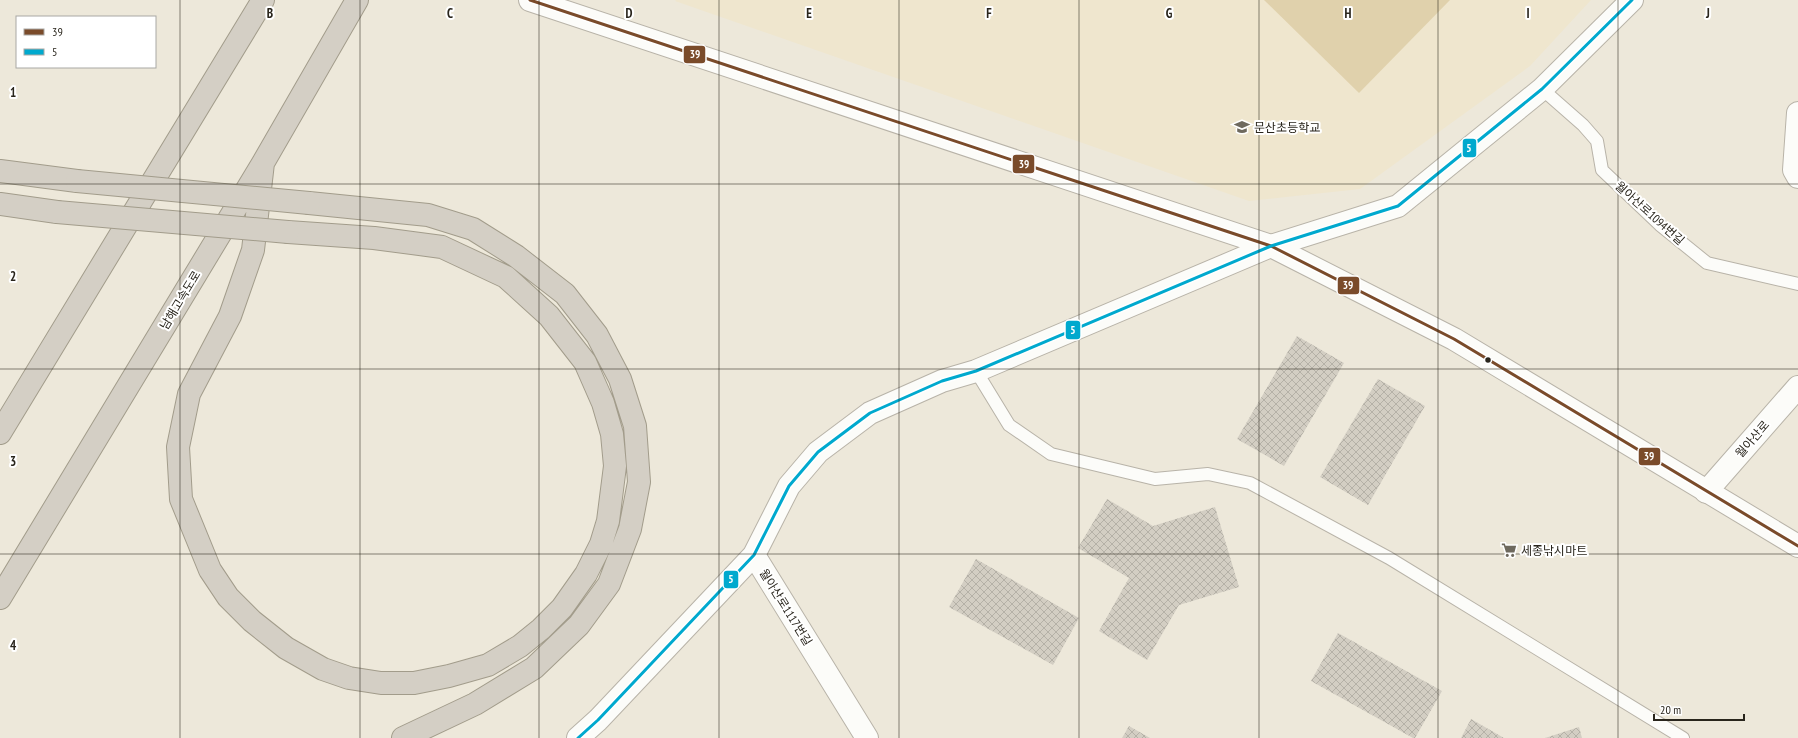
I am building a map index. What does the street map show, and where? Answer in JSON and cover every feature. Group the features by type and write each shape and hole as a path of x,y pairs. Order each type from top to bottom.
{"highway":[{"path":"0,433 263,0"},
{"name":"남해고속도로","path":"0,598 263,163 357,0"},
{"path":"0,204 57,212 288,232 374,238 442,247 506,277 549,316 584,362 603,403 612,434 615,466 608,521 601,544 586,574 562,608 541,629 520,646 488,665 449,676 414,683 381,683 349,678 323,669 286,648 252,621 228,596 210,570 181,500 178,447 189,394 230,316 253,250 263,163"},
{"path":"0,171 77,181 428,215 473,229 516,256 565,294 597,335 620,379 635,426 639,482 630,529 609,584 579,625 534,668 475,704 403,738"}],"street":[{"path":"530,0 1271,246 1454,339 1798,546"},
{"name":"월아산로1117번길","path":"867,738 754,555 789,486 818,452 870,413 942,381 976,371 1271,246 1398,206 1542,89 1632,0"},
{"path":"1798,113 1794,170 1798,177"},
{"name":"월아산로","path":"1706,492 1798,388"},
{"path":"578,738 598,720 754,555"}],"lane":[{"name":"월아산로1094번길","path":"1542,89 1584,125 1597,141 1602,170 1660,225 1707,263 1798,284"},
{"path":"976,371 1009,425 1051,454 1155,479 1208,474 1250,483 1389,558 1683,738"}],"shaded area":[{"path":"1264,0 1450,0 1359,93"},
{"name":"문산초등학교","path":"1591,0 1530,66 1360,189 1249,201 675,1"}],"building":[{"path":"1297,336 1344,363 1284,466 1237,439"},
{"path":"1378,379 1425,406 1368,505 1320,477"},
{"path":"1107,499 1153,526 1215,507 1239,587 1179,605 1147,660 1099,631 1129,578 1078,548"},
{"path":"976,559 1079,618 1053,665 949,607"},
{"path":"1338,633 1442,691 1415,738 1311,681"},
{"path":"1471,719 1504,738 1461,738"},
{"path":"1129,726 1150,738 1122,738"},
{"path":"1579,727 1582,738 1545,738"}],"transit line":[{"name":"39","path":"530,0 1271,246 1454,339 1798,546"},
{"name":"5","path":"578,738 598,720 754,555 789,486 818,452 870,413 942,381 976,371 1271,246 1398,206 1542,89 1632,0"}],"place":[{"name":"문산초등학교","path":"1242,127"},
{"name":"세종낚시마트","path":"1509,550"}]}
